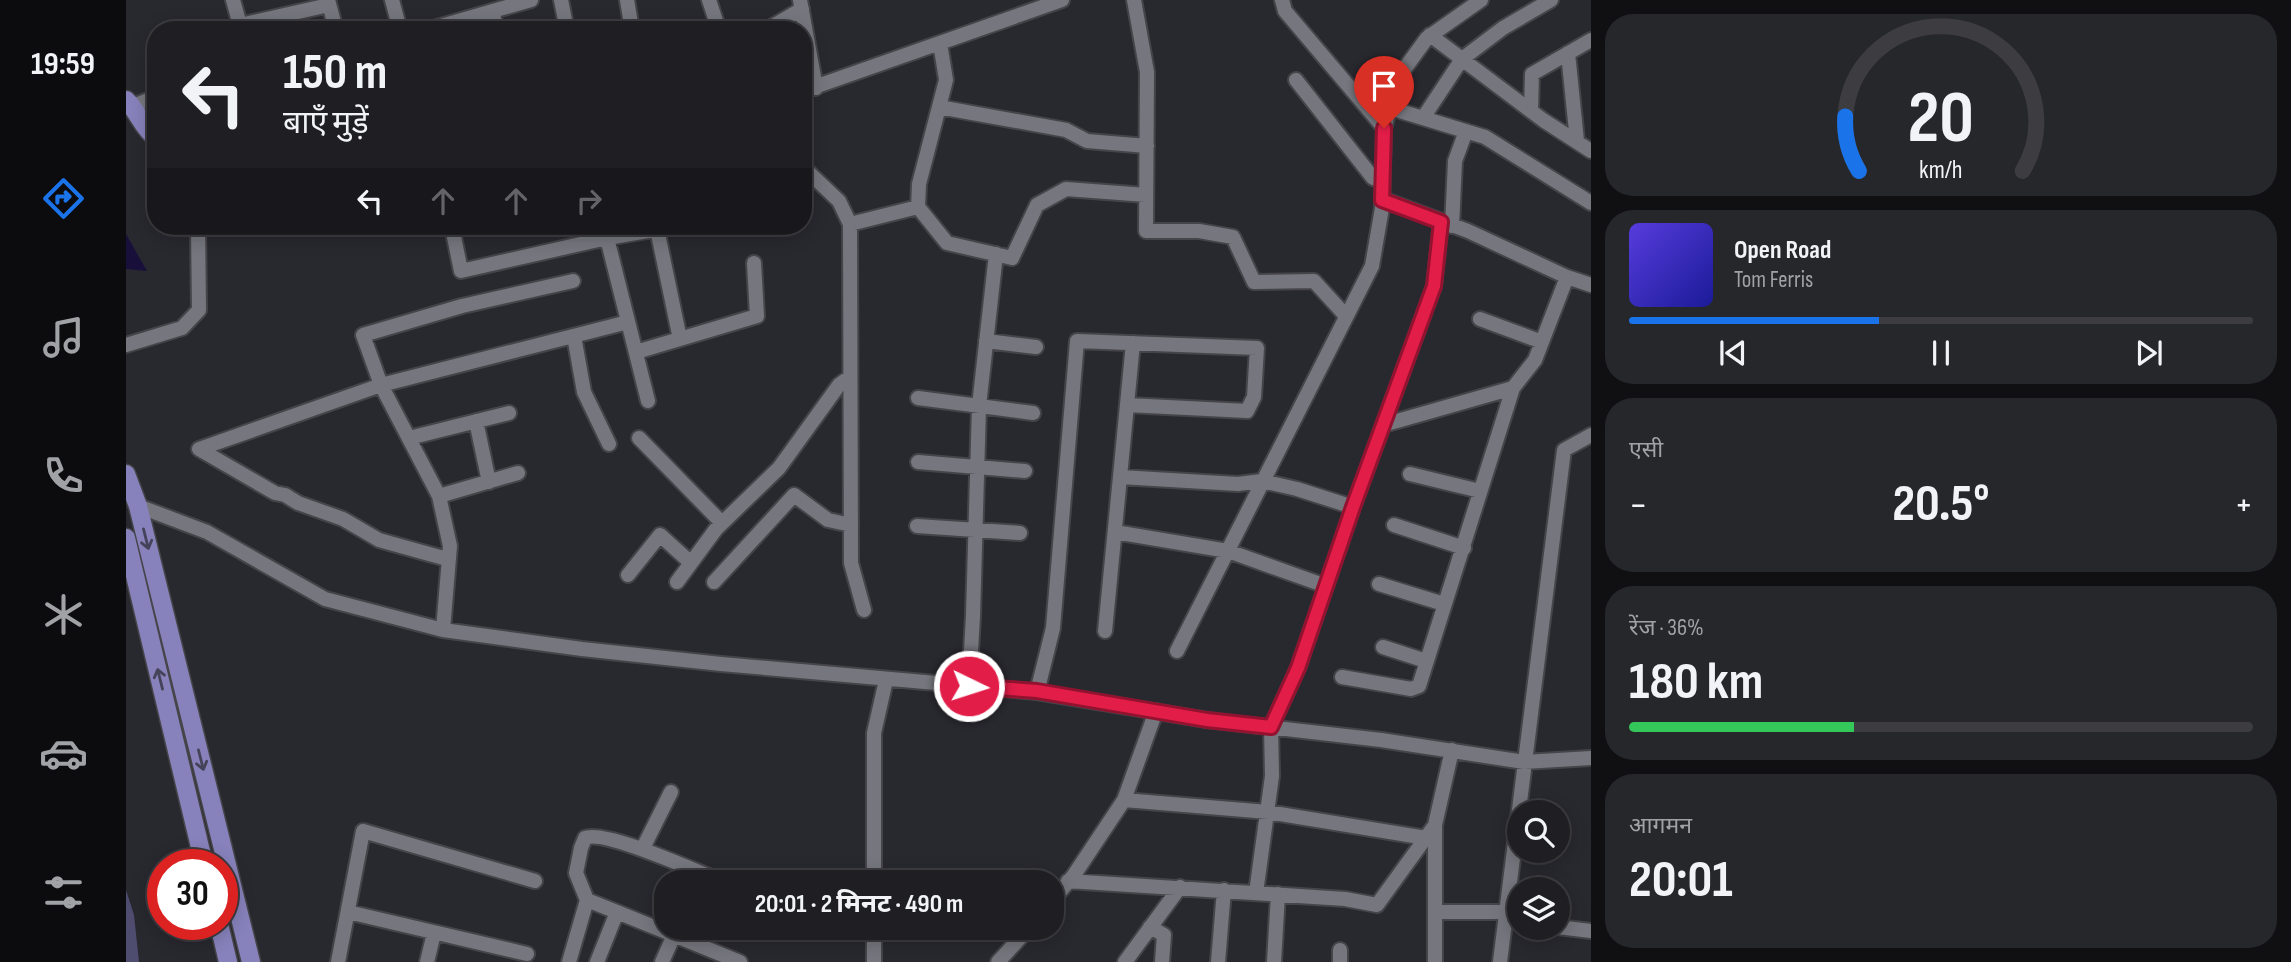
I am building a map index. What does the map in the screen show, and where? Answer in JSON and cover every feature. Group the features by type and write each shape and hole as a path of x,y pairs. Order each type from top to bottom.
{"main road":[{"path":"129,103 147,130"},
{"path":"126,474 138,506 251,962"},
{"path":"126,538 200,849"},
{"path":"223,940 228,962"}],"street":[{"path":"233,0 239,21"},
{"path":"392,0 398,21"},
{"path":"458,21 531,0"},
{"path":"561,0 565,21"},
{"path":"627,0 630,21"},
{"path":"709,0 716,21"},
{"path":"812,88 1062,0"},
{"path":"1134,0 1147,72 1146,231 1199,231 1233,237 1254,282 1314,281 1346,316"},
{"path":"1282,0 1285,11 1384,128"},
{"path":"1177,652 1372,266 1382,200 1384,128 1400,75 1430,35 1481,0"},
{"path":"1423,118 1462,59 1503,28 1551,0"},
{"path":"256,21 329,3 334,21"},
{"path":"778,21 801,4"},
{"path":"492,11 495,21"},
{"path":"1430,35 1531,111 1591,151"},
{"path":"1531,111 1532,74 1591,40"},
{"path":"940,43 946,80 919,184 918,207 947,243 1012,258 1037,205 1066,189 1146,195"},
{"path":"1568,53 1577,141"},
{"path":"1296,80 1373,178 1382,180"},
{"path":"129,103 147,99"},
{"path":"939,107 1066,130 1087,141 1147,146"},
{"path":"1390,108 1485,137 1591,203"},
{"path":"1256,893 1272,776 1271,727 1298,668 1353,507 1434,286 1447,224 1455,161 1465,131"},
{"path":"812,176 839,201 850,224 851,563 864,610"},
{"path":"1382,200 1447,224 1591,285"},
{"path":"850,224 918,207"},
{"path":"126,345 182,328 200,310 198,235"},
{"path":"454,235 461,271 624,235"},
{"path":"658,235 680,339"},
{"path":"607,238 648,401"},
{"path":"969,686 979,406 996,254"},
{"path":"636,352 757,316 754,263"},
{"path":"1342,677 1415,689 1419,686 1513,388 1535,360 1567,277"},
{"path":"443,631 450,546 439,496 381,385 363,335 462,306 573,281"},
{"path":"1479,319 1542,342"},
{"path":"447,559 379,540 343,519 275,493 199,449 381,385 628,322"},
{"path":"574,336 584,392 609,444"},
{"path":"986,341 1036,347"},
{"path":"1037,691 1053,628 1077,341 1257,348 1254,397 1247,411 1127,405"},
{"path":"1105,631 1133,343"},
{"path":"677,582 722,523 779,468 839,385 850,377"},
{"path":"1383,425 1513,388"},
{"path":"918,398 1033,413"},
{"path":"409,438 509,413"},
{"path":"476,421 489,482"},
{"path":"1514,877 1524,762 1564,450 1591,435"},
{"path":"639,438 722,523"},
{"path":"918,462 1025,471"},
{"path":"439,496 518,473"},
{"path":"1410,474 1480,491"},
{"path":"1120,477 1238,484 1262,481 1353,507"},
{"path":"714,582 794,495 828,520 851,525"},
{"path":"138,506 207,532 325,599 443,631 582,649 886,680 1037,691 1156,711 1524,762 1591,758"},
{"path":"1394,525 1464,548"},
{"path":"918,526 1020,533"},
{"path":"1115,532 1228,551 1326,586"},
{"path":"628,575 660,535 691,563"},
{"path":"1379,584 1444,604"},
{"path":"1383,647 1426,661"},
{"path":"874,870 874,733 886,680"},
{"path":"1064,887 1124,800 1156,711"},
{"path":"1435,962 1435,825 1452,751"},
{"path":"643,848 671,792"},
{"path":"1124,800 1268,812 1426,838"},
{"path":"1069,881 1345,899 1377,905 1435,825"},
{"path":"338,962 363,831 536,881"},
{"path":"569,962 587,900 576,873 585,838 590,835 601,836 643,848 692,870"},
{"path":"1125,962 1180,887"},
{"path":"1218,962 1224,891"},
{"path":"1274,962 1278,894"},
{"path":"587,900 654,927"},
{"path":"348,912 527,954"},
{"path":"597,962 617,912"},
{"path":"1435,912 1507,919"},
{"path":"1150,928 1164,934 1162,962"},
{"path":"1570,928 1591,931"},
{"path":"1500,962 1507,932"},
{"path":"428,962 434,933"},
{"path":"662,962 672,940"},
{"path":"686,940 732,960"},
{"path":"874,940 874,962"},
{"path":"998,962 1018,940"}],"shaded area":[{"path":"126,234 147,271 126,269"},
{"path":"126,890 134,915 139,962 126,962"}],"route":[{"path":"969,686 1037,691 1207,720 1271,727 1298,668 1353,507 1434,286 1441,222 1382,200 1384,128"}]}
